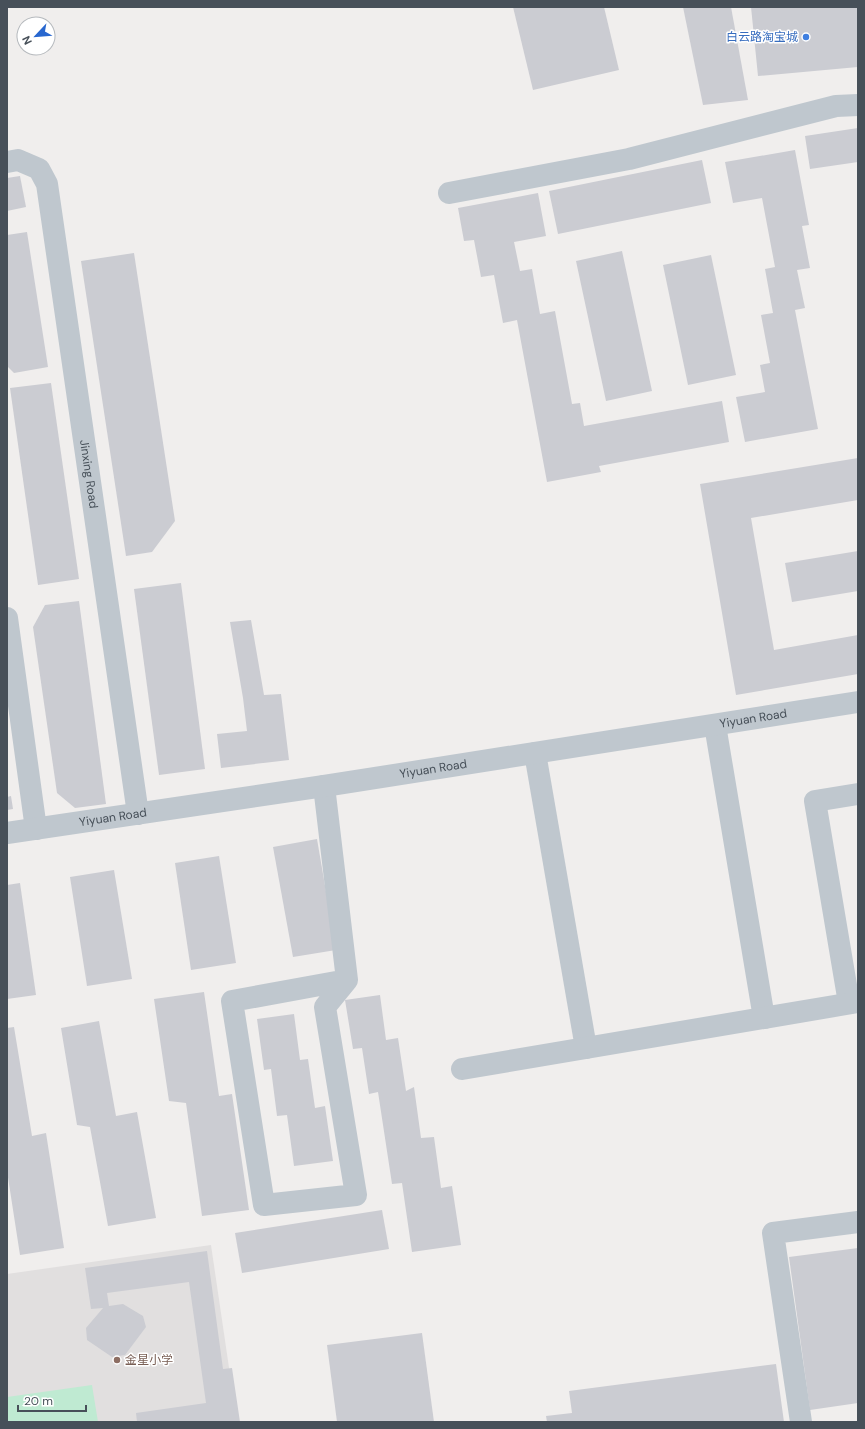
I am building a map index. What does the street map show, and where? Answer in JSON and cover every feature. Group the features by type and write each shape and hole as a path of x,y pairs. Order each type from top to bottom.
{"street":[{"path":"449,193 629,159 836,106 858,104"},
{"name":"Jinxing Road","path":"7,162 18,160 39,169 47,184 138,814"},
{"path":"7,618 36,829"},
{"name":"Yiyuan Road","path":"7,833 324,786 858,702"},
{"path":"715,725 764,1018"},
{"path":"535,753 586,1048"},
{"path":"324,786 347,980 325,1007 356,1195 264,1205 232,1001 347,980"},
{"path":"462,1069 853,1003 815,801 858,794"},
{"path":"801,1422 774,1233 858,1222"}],"shaded area":[{"name":"金星小学","path":"211,1245 237,1422 7,1422 7,1274"}],"green space":[{"path":"92,1385 98,1422 7,1422 7,1397"}],"building":[{"path":"513,7 604,7 619,70 533,90"},
{"path":"683,7 731,7 748,100 703,105"},
{"name":"白云路淘宝城","path":"751,7 858,7 858,67 758,76"},
{"path":"858,128 858,162 810,169 805,136"},
{"path":"795,150 809,225 802,226 810,268 797,270 805,308 795,310 818,429 745,442 736,397 765,392 760,365 770,363 761,315 773,313 765,269 775,267 762,198 733,203 725,162"},
{"path":"702,160 711,203 558,234 549,191"},
{"path":"20,176 26,207 7,211 7,178"},
{"path":"538,193 546,236 514,242 520,271 532,269 540,314 555,311 572,404 580,403 584,426 722,401 729,442 599,466 601,472 547,482 517,320 503,323 494,275 481,277 474,240 464,241 458,208"},
{"path":"27,232 48,367 14,373 7,366 7,235"},
{"path":"622,251 652,391 606,401 576,261"},
{"path":"134,253 175,521 152,552 126,556 81,261"},
{"path":"711,255 736,375 688,385 663,265"},
{"path":"51,383 79,579 38,585 10,388"},
{"path":"858,458 858,500 751,518 774,650 858,635 858,674 736,695 700,484"},
{"path":"858,551 858,591 792,602 785,563"},
{"path":"181,583 205,769 159,775 134,589"},
{"path":"79,601 106,804 75,808 57,793 33,627 45,605"},
{"path":"251,620 264,695 281,694 289,760 221,768 217,734 247,731 230,622"},
{"path":"11,796 13,809 7,810 7,797"},
{"path":"317,839 336,950 293,957 273,847"},
{"path":"219,856 236,963 191,970 175,863"},
{"path":"114,870 132,979 87,986 70,877"},
{"path":"20,883 36,995 7,999 7,885"},
{"path":"204,992 219,1096 232,1094 249,1210 202,1216 186,1103 169,1101 154,999"},
{"path":"380,995 386,1040 398,1038 406,1091 414,1087 421,1138 434,1137 441,1188 452,1186 461,1245 412,1252 402,1183 392,1184 378,1092 369,1094 362,1048 353,1049 345,1000"},
{"path":"294,1014 300,1060 308,1059 315,1108 325,1106 333,1161 294,1166 287,1115 277,1116 271,1069 264,1070 257,1019"},
{"path":"99,1021 116,1116 137,1112 156,1218 108,1226 90,1127 77,1125 61,1028"},
{"path":"14,1027 32,1136 46,1133 64,1248 20,1255 7,1171 7,1028"},
{"path":"382,1210 389,1249 242,1273 235,1233"},
{"path":"858,1248 858,1403 810,1410 789,1257"},
{"path":"207,1251 223,1369 232,1368 240,1422 137,1422 136,1413 206,1403 189,1282 107,1293 109,1306 123,1304 143,1316 146,1327 125,1355 112,1357 87,1340 86,1328 103,1308 91,1309 85,1268"},
{"path":"422,1333 434,1422 337,1422 327,1345"},
{"path":"776,1364 784,1422 547,1422 546,1416 572,1413 569,1391"}],"place":[{"name":"白云路淘宝城","path":"806,37"},
{"name":"金星小学","path":"117,1360"}]}
